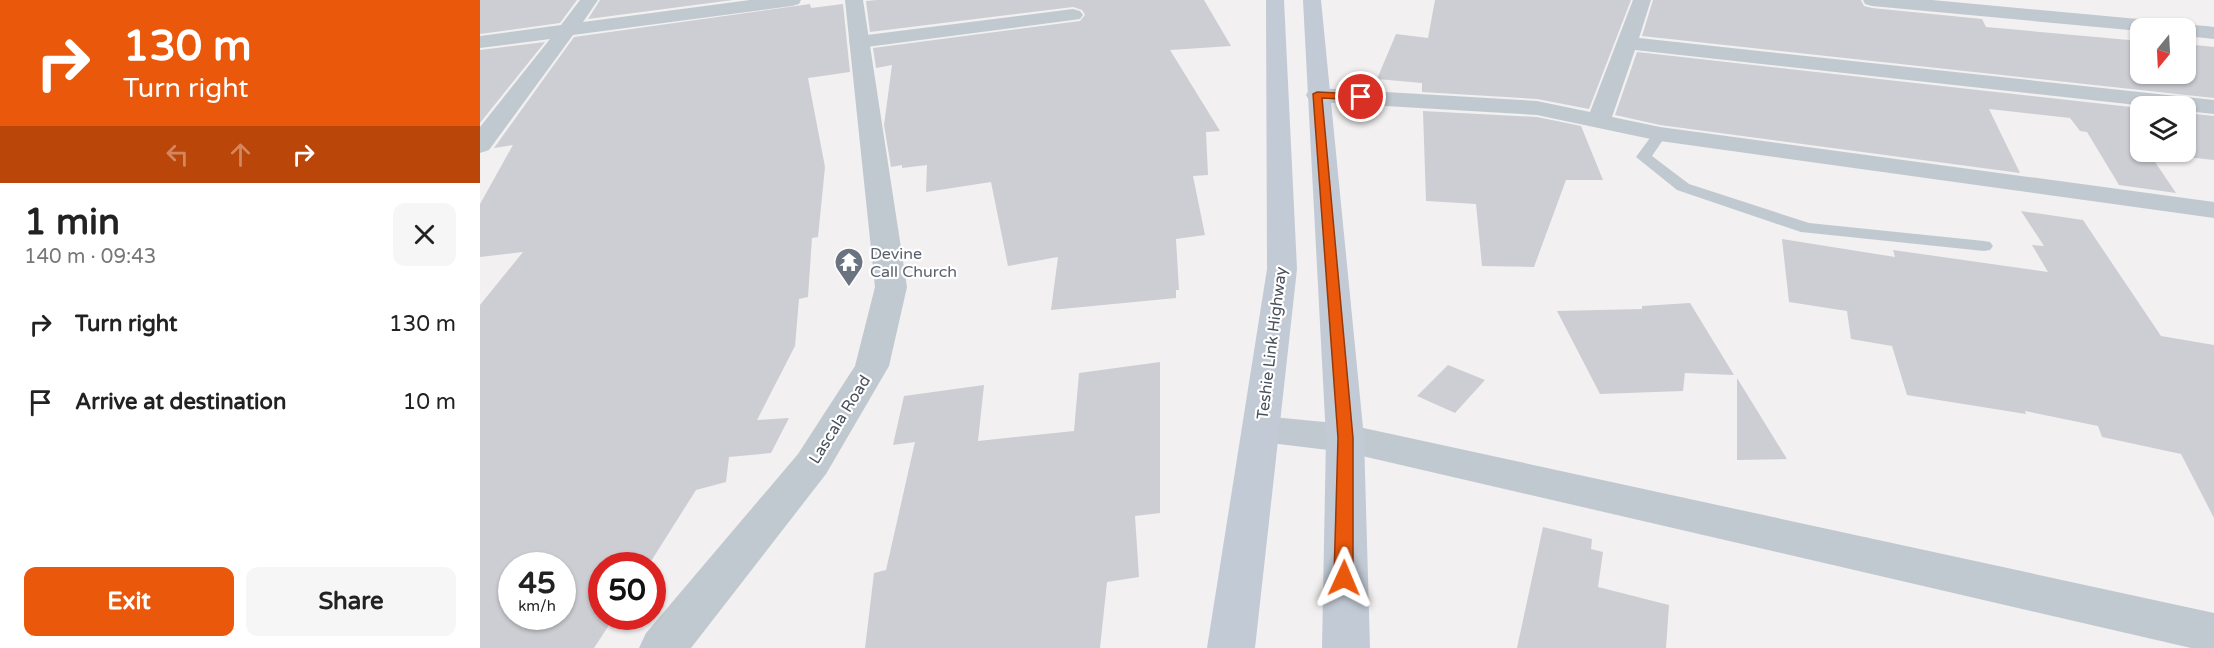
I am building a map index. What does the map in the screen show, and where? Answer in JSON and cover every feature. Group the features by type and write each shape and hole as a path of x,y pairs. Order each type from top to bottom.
{"main road":[{"name":"Teshie Link Highway","path":"1231,648 1282,269 1275,0"},
{"path":"1312,0 1317,94 1346,438 1344,578 1346,648"}],"street":[{"path":"480,145 589,0"},
{"path":"480,42 792,0"},
{"name":"Lascala Road","path":"663,648 812,464 872,366 891,287 854,0"},
{"path":"1599,121 1642,0"},
{"path":"1872,0 2130,24"},
{"path":"859,42 1073,15"},
{"path":"2196,31 2214,33"},
{"path":"1625,43 2214,107"},
{"path":"1317,94 1537,108 1660,134 2214,210"},
{"path":"1261,429 1346,438 2214,633"}],"lane":[{"path":"1660,134 1644,157 1683,187 1807,228 1984,246"}],"building":[{"path":"480,0 577,0 560,23 480,34"},
{"path":"600,0 733,0 588,19"},
{"path":"1204,0 1231,46 1170,50 1220,131 1206,132 1208,175 1193,176 1205,235 1176,239 1179,290 1176,290 1176,298 1051,310 1058,257 1008,266 991,182 926,192 927,165 891,167 884,125 892,65 876,68 873,48 1080,21 1085,15 1082,10 1073,7 870,32 866,1"},
{"path":"1435,0 1631,0 1589,109 1537,99 1422,92 1422,83 1377,79 1396,34 1428,38"},
{"path":"1653,0 1861,0 1864,6 1872,8 1982,19 1986,27 2130,40 2130,84 2196,84 2196,45 2214,47 2214,98 2196,96 1642,36"},
{"path":"810,4 811,8 843,4 850,72 808,78 825,167 818,237 812,238 808,297 799,299 795,346 757,420 789,418 771,453 729,457 726,482 696,490 657,552 588,552 588,630 606,630 594,648 480,648 480,305 523,252 480,257 480,204 513,145 494,148 574,37"},
{"path":"545,42 480,123 480,50"},
{"path":"1637,52 2130,107 2130,162 2155,162 2176,193 2119,185 2087,132 2080,131 2070,118 1989,109 2020,173 1660,125 1615,115"},
{"path":"1423,111 1537,117 1581,126 1603,180 1566,180 1534,267 1482,266 1476,204 1426,201"},
{"path":"2196,114 2214,116 2214,160 2196,158"},
{"path":"2021,211 2083,220 2161,336 2214,345 2214,518 2181,454 2102,437 2098,426 2025,411 2026,414 1907,395 1892,346 1851,339 1847,311 1789,302 1782,239 1895,257 1893,250 2048,272 2032,245 2044,246"},
{"path":"1690,303 1734,375 1685,373 1683,391 1600,394 1557,311 1642,309 1642,306"},
{"path":"1160,362 1160,513 1135,516 1139,577 1107,582 1100,648 865,648 874,573 886,570 915,442 893,445 904,396 984,385 978,441 1074,431 1079,373"},
{"path":"1448,365 1485,380 1455,413 1417,396"},
{"path":"1737,378 1787,459 1737,460"},
{"path":"1543,527 1592,539 1591,549 1603,552 1598,587 1669,605 1666,648 1517,648"}],"place":[{"name":"Devine Call Church","path":"849,288"}],"route":[{"path":"1344,578 1346,438 1317,94 1361,97"}]}
